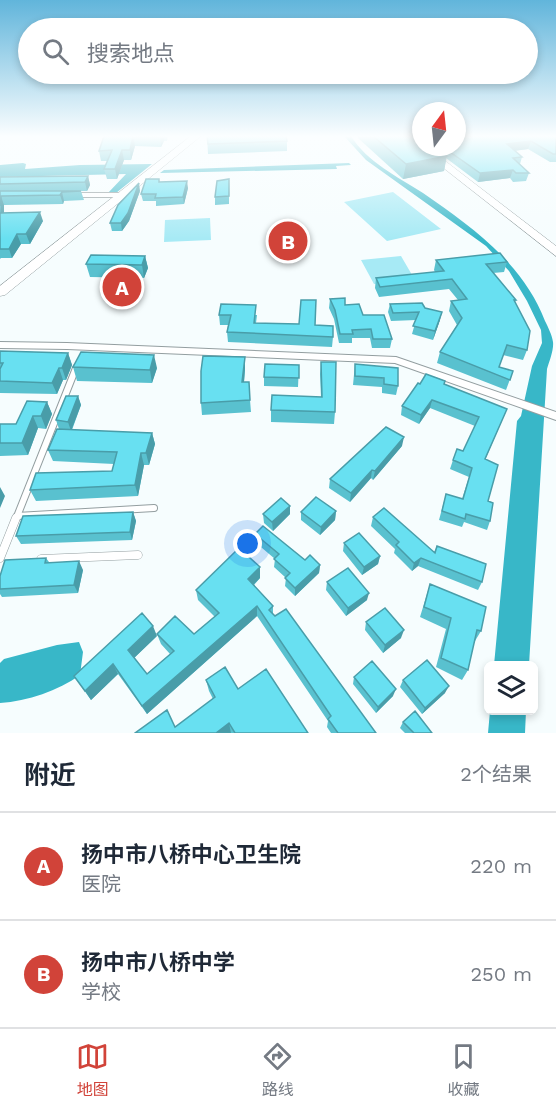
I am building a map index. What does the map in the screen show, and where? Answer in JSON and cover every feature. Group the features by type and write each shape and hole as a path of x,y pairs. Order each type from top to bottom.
{"street":[{"path":"0,292 154,170"},
{"path":"451,170 556,252"},
{"path":"58,195 122,195"},
{"path":"0,345 85,346 396,360 556,416"}],"lane":[{"path":"12,561 0,560 85,346"},
{"path":"17,516 154,508"},
{"path":"0,535 10,534"},
{"path":"35,560 138,555"}],"shaded area":[{"path":"0,170 144,170 116,193 108,193 126,174 0,177"},
{"path":"164,170 284,170 160,173"},
{"path":"380,170 386,170 423,193 494,248 524,281 551,334 553,345 547,369 529,661 494,661 517,421 521,416 532,366 542,343 541,330 509,271 486,246"},
{"path":"393,192 441,229 387,241 344,202"},
{"path":"210,218 211,240 164,242 165,220"},
{"path":"401,256 415,280 374,284 361,260"},
{"path":"79,642 83,652 80,675 42,694 0,703 0,663 4,659 57,645"},
{"path":"490,715 526,715 525,733 488,733"}],"building":[{"path":"476,170 511,170 480,173"},
{"path":"513,170 526,170 529,173 516,173"},
{"path":"88,176 85,182 0,184 0,177"},
{"path":"146,179 159,179 159,182 187,181 183,197 155,198 156,194 141,194"},
{"path":"229,179 229,196 215,197 217,181"},
{"path":"139,183 128,213 121,223 110,223 118,205"},
{"path":"0,191 81,191 62,192 60,195 1,196 0,206"},
{"path":"40,212 26,234 17,234 9,249 0,249 0,213"},
{"path":"500,253 507,262 486,264 516,300 514,300 530,331 527,350 507,345 499,367 513,371 510,380 440,352 462,318 451,301 467,299 452,279 380,287 376,278 444,271 436,260"},
{"path":"91,255 145,256 142,265 86,264"},
{"path":"345,298 345,305 359,304 363,315 384,315 392,339 373,339 371,329 352,330 353,334 340,334 330,299"},
{"path":"301,300 316,300 315,325 333,326 333,337 227,332 231,315 219,315 221,304 256,305 254,323 299,324"},
{"path":"422,303 425,308 442,312 435,331 413,326 419,312 393,313 390,304"},
{"path":"0,351 68,353 52,383 0,381 0,369 3,363 0,363"},
{"path":"81,352 154,355 150,370 73,367"},
{"path":"203,356 245,357 242,382 249,382 250,400 201,403"},
{"path":"321,362 336,362 335,412 271,410 272,395 322,397"},
{"path":"265,364 299,365 299,378 264,377"},
{"path":"355,364 398,368 398,386 384,384 384,378 355,376"},
{"path":"426,374 445,381 444,384 507,409 485,459 498,465 488,501 493,503 490,521 466,514 465,519 442,511 446,494 463,499 472,468 453,460 457,449 463,451 479,417 432,400 421,415 402,406"},
{"path":"66,396 78,396 68,422 56,420"},
{"path":"27,401 47,402 41,416 33,416 22,443 0,443 0,424 16,424"},
{"path":"386,427 404,437 375,471 372,470 351,493 330,479"},
{"path":"57,429 152,433 146,453 141,453 135,485 30,490 36,473 112,471 117,452 48,450"},
{"path":"316,497 336,511 321,527 301,512"},
{"path":"281,498 290,506 272,522 263,514"},
{"path":"384,508 435,553 437,546 486,564 482,582 421,558 414,563 396,545 399,542 373,517"},
{"path":"133,512 130,532 16,536 23,516"},
{"path":"263,526 305,560 310,555 320,565 295,588 285,578 290,573 274,559 279,554 255,534"},
{"path":"359,533 380,556 364,567 344,543"},
{"path":"239,548 260,567 248,579 273,606 269,610 275,616 286,609 376,733 338,733 328,719 331,716 257,606 142,706 113,664 85,691 74,676 142,613 153,626 128,650 147,674 174,651 157,634 175,616 194,634 219,613 196,590"},
{"path":"46,558 45,563 79,561 74,585 0,589 0,576 5,560"},
{"path":"348,568 369,593 348,608 327,582"},
{"path":"430,584 486,607 481,631 477,630 468,670 441,658 451,618 424,607"},
{"path":"385,608 404,630 385,645 366,622"},
{"path":"427,660 449,686 425,708 403,680"},
{"path":"372,661 396,689 378,707 354,677"},
{"path":"225,667 238,689 266,669 308,733 235,733 229,723 216,733 135,733 167,710 175,727 215,697 206,680"},
{"path":"415,711 432,733 414,733 403,722"}],"place":[{"name":"扬中市八桥中学","path":"288,241"},
{"name":"扬中市八桥中心卫生院","path":"122,287"}]}
